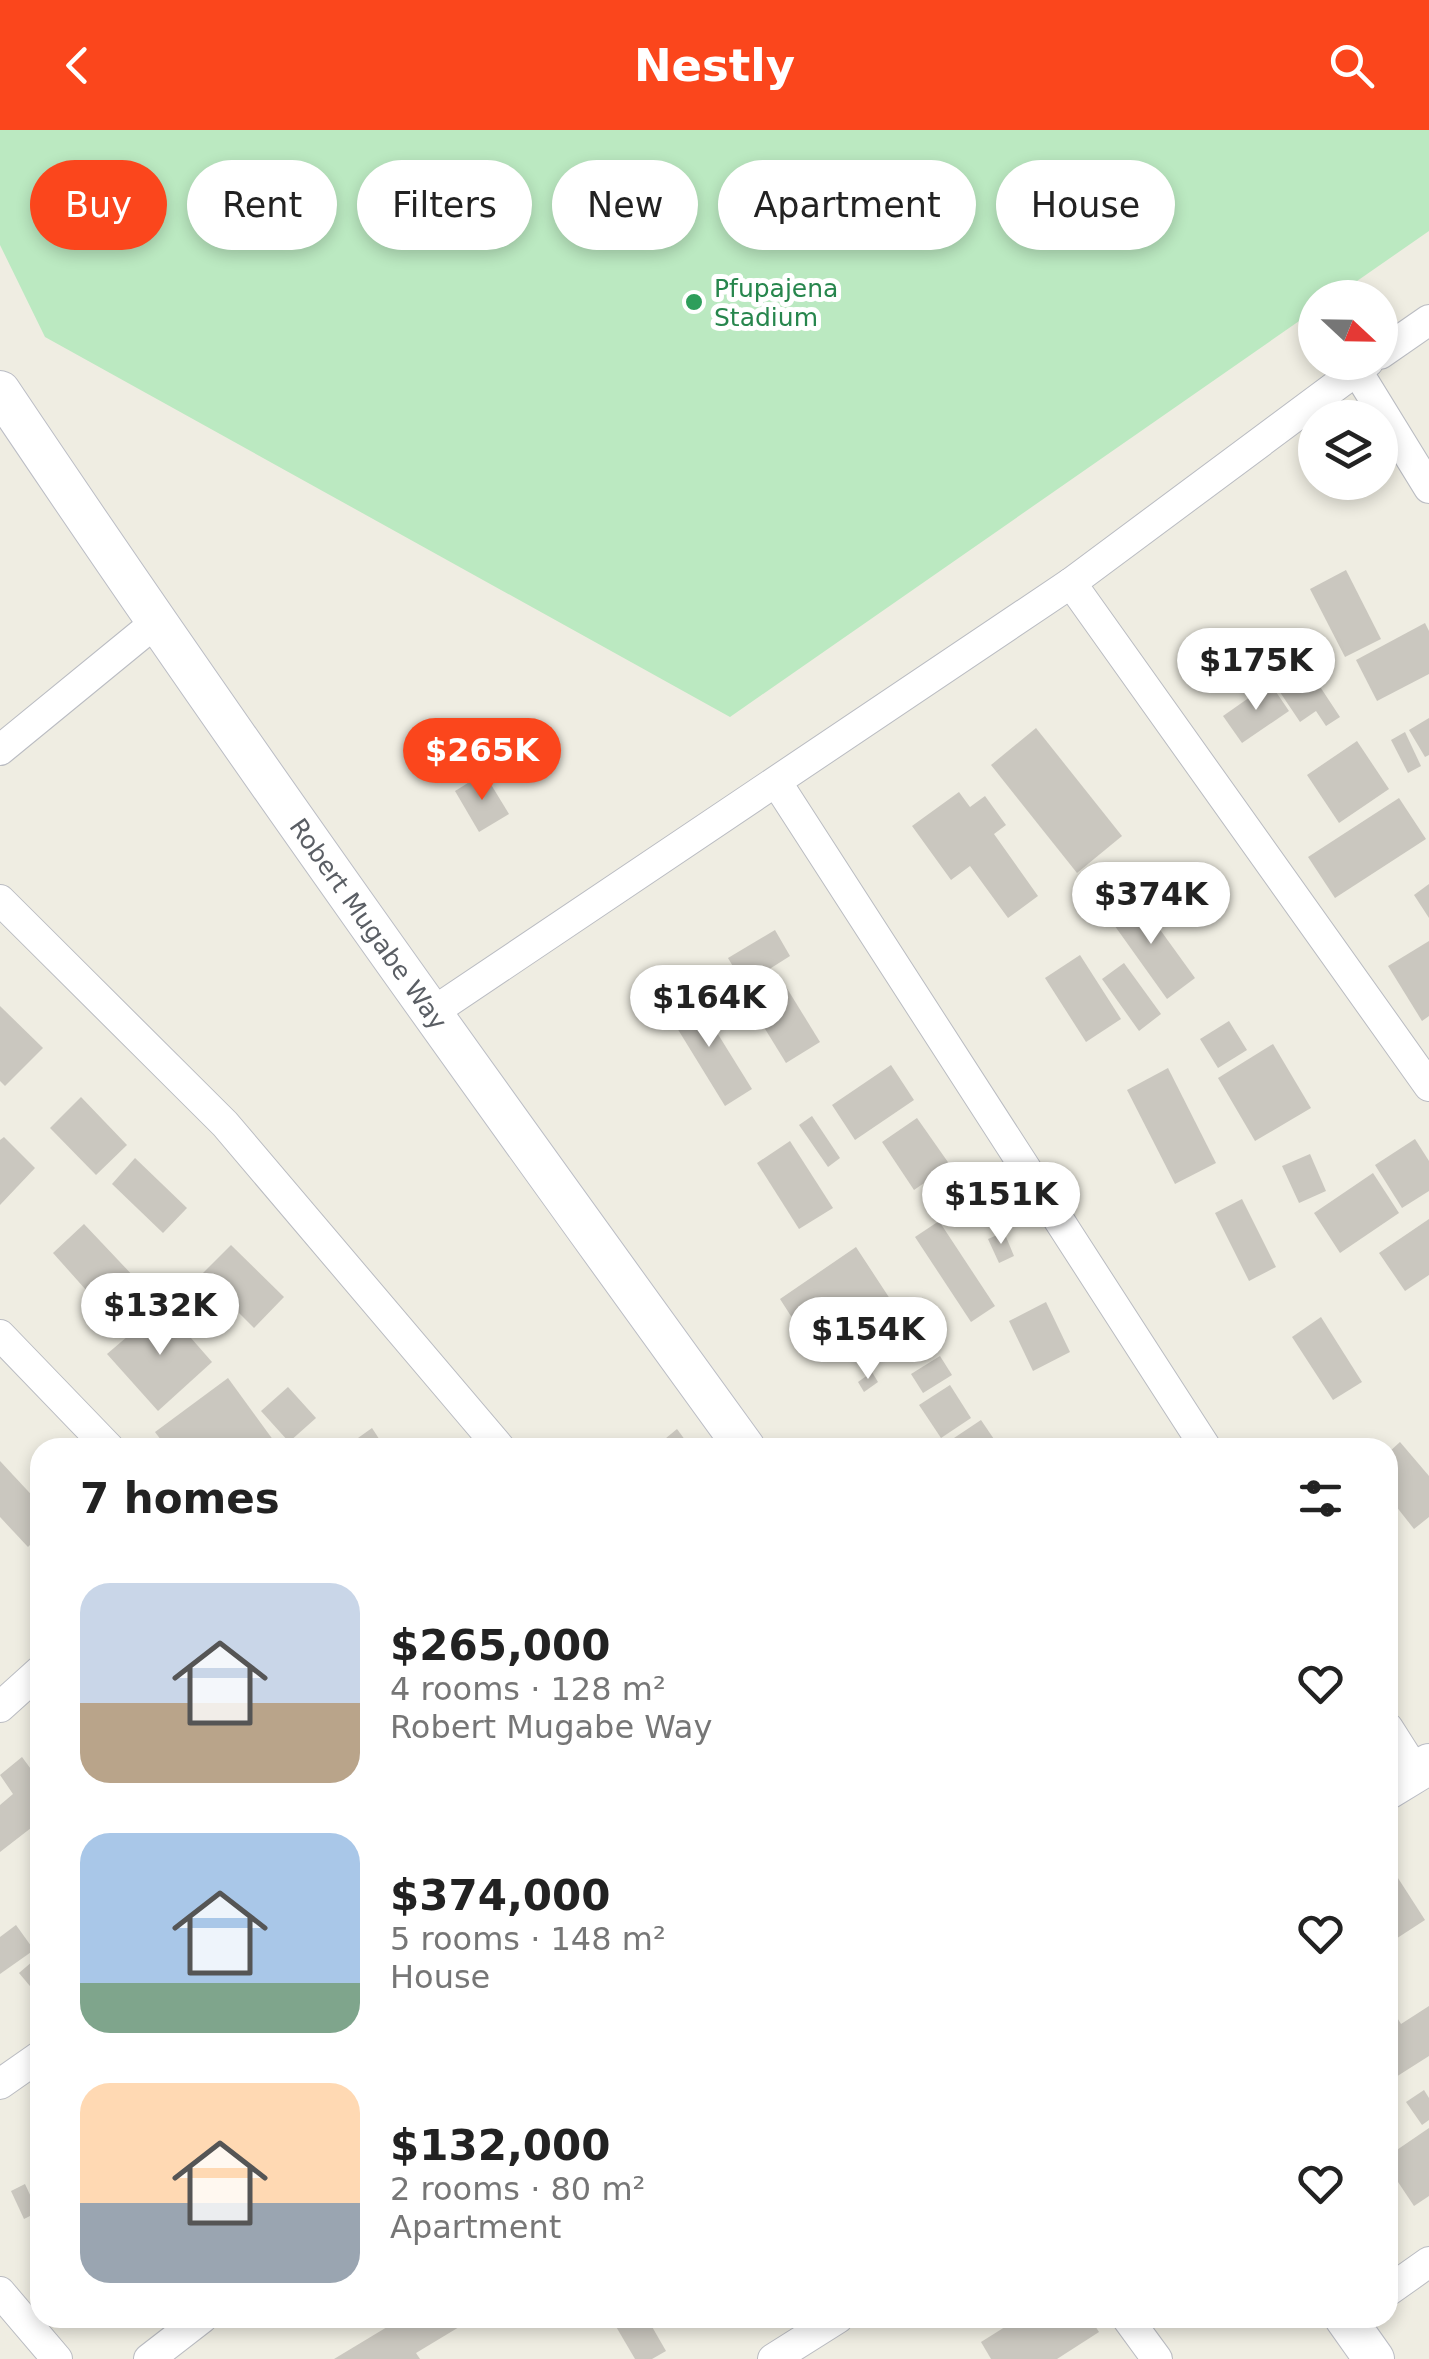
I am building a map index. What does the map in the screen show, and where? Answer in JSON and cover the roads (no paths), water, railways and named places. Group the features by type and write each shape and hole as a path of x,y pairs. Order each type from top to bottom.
{"street":[{"path":"1398,341 1429,320"},
{"path":"430,1014 1071,583 1344,380"},
{"path":"1377,380 1429,488"},
{"name":"Robert Mugabe Way","path":"0,391 155,622 430,1014 739,1438"},
{"path":"1071,583 1429,1086"},
{"path":"0,750 155,622"},
{"path":"777,783 1200,1438"},
{"path":"0,900 224,1124 491,1438"},
{"path":"0,1335 99,1438"},
{"path":"0,1707 30,1680"},
{"path":"1398,1748 1411,1775"},
{"path":"0,2084 30,2063"},
{"path":"1398,2284 1429,2262"},
{"path":"0,2292 30,2327"},
{"path":"31,2328 57,2359"},
{"path":"149,2359 189,2328"},
{"path":"778,2358 823,2328"},
{"path":"1134,2328 1157,2359"},
{"path":"1353,2328 1374,2359"}],"place":[{"name":"Pfupajena Stadium","path":"694,302"}]}
